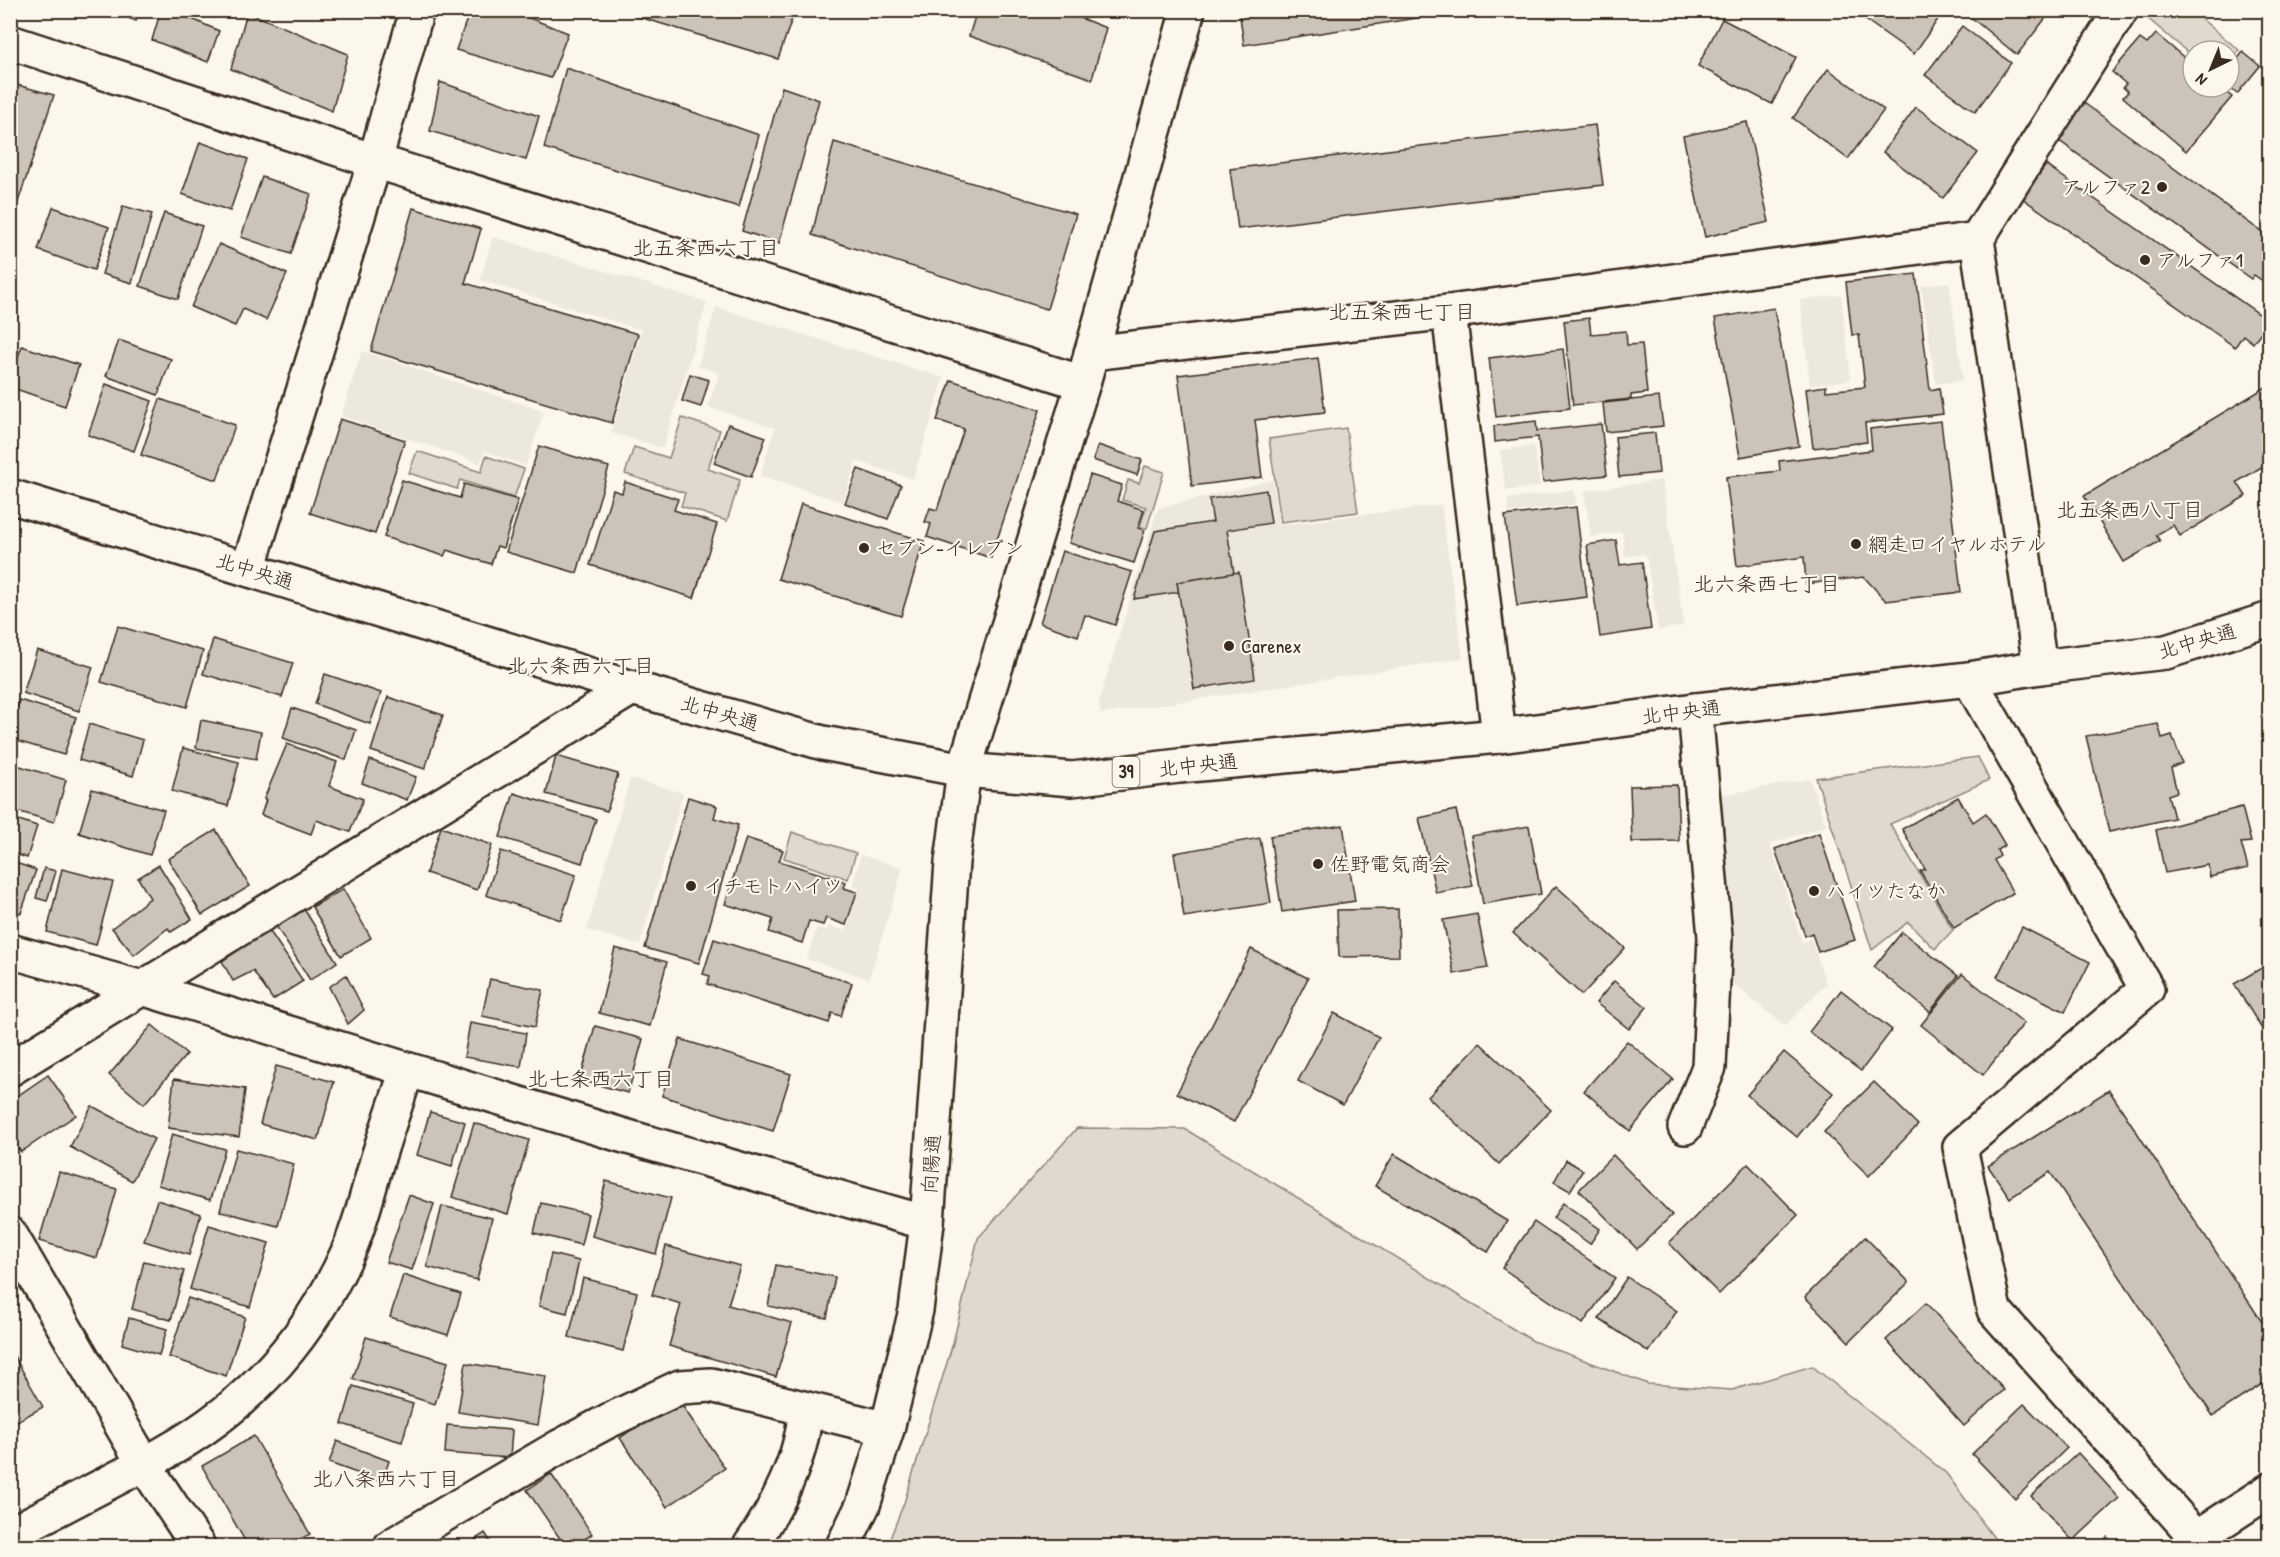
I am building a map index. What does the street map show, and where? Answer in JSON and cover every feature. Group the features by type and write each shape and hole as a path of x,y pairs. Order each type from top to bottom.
{"main road":[{"path":"248,569 375,161 417,10"},
{"name":"向陽通","path":"843,1546 863,1505 887,1429 916,1310 927,1223 952,862 964,770 1087,368 1188,10"},
{"path":"2040,667 1977,239 2121,10"},
{"path":"10,42 375,161 1087,368 1449,312 1977,239"},
{"path":"1449,312 1499,736"},
{"name":"北中央通","path":"10,496 632,688 823,743 964,770 1072,779 1179,766 1499,736 1695,710 1969,679 2040,667 2166,652 2270,619"},
{"path":"1969,679 2147,989 1960,1147 1994,1310 2200,1542 2270,1490"},
{"path":"10,1069 632,688"},
{"path":"1685,1127 1709,1067 1715,937 1695,710"},
{"path":"10,951 142,988 610,1132 927,1223"},
{"path":"10,1534 187,1441 242,1399 294,1346 348,1251 407,1070"},
{"path":"10,1234 144,1464 198,1546"},
{"path":"391,1546 559,1447 680,1386 711,1385 887,1429"},
{"path":"750,1546 785,1486 805,1427 805,1409"}],"shaded area":[{"path":"2139,11 2192,11 2226,39 2181,39 2181,47"},
{"path":"493,237 707,302 663,448 611,433 642,330 480,280"},
{"path":"1949,282 1963,380 1936,384 1921,286"},
{"path":"1841,295 1851,380 1810,385 1800,300"},
{"path":"716,307 944,378 913,479 856,461 843,502 760,476 775,428 708,407 719,373 698,366"},
{"path":"362,351 544,411 526,466 485,451 480,463 341,416"},
{"path":"682,418 720,430 708,469 740,480 727,521 681,506 685,493 625,474 634,447 669,458"},
{"path":"1346,428 1358,512 1281,522 1269,439"},
{"path":"1534,446 1540,486 1506,491 1500,450"},
{"path":"417,451 481,472 486,456 524,469 514,498 460,480 457,489 409,473"},
{"path":"1145,466 1164,472 1147,528 1140,527 1146,507 1122,500 1128,480 1139,483"},
{"path":"1273,480 1280,525 1441,505 1463,658 1101,714 1099,702 1158,508"},
{"path":"1662,480 1684,626 1658,630 1646,554 1625,557 1622,532 1591,537 1584,491"},
{"path":"1574,490 1576,504 1509,513 1507,499"},
{"path":"1978,757 1989,780 1890,824 1953,930 1935,949 1908,922 1872,950 1816,778"},
{"path":"630,778 683,793 640,945 587,930"},
{"path":"1810,779 1826,826 1770,844 1802,942 1811,939 1826,983 1785,1026 1726,978 1716,796"},
{"path":"792,832 856,853 848,879 784,858"},
{"path":"861,855 903,868 869,979 807,959 817,928 827,931 829,926 846,931 859,889 852,886"},
{"path":"1077,1128 1185,1129 1533,1341 1648,1384 1732,1390 1812,1366 1946,1473 2000,1546 887,1546 904,1503 953,1343 978,1238"}],"building":[{"path":"108,10 139,10 136,21"},
{"path":"161,10 172,10 219,31 208,62 152,40"},
{"path":"470,10 509,10 568,33 551,78 456,50"},
{"path":"616,10 795,10 778,59"},
{"path":"977,10 1060,10 1106,28 1092,79 969,36"},
{"path":"1239,10 1468,10 1244,45"},
{"path":"1940,10 1943,12 1914,54 1853,11"},
{"path":"1962,10 2052,10 2017,55"},
{"path":"247,12 348,54 332,111 231,69"},
{"path":"1722,19 1796,57 1772,104 1698,66"},
{"path":"1962,26 2011,63 1975,112 1925,75"},
{"path":"2156,34 2181,55 2181,99 2230,99 2186,151 2123,97 2128,92 2123,87 2126,84 2112,72 2140,39 2147,44"},
{"path":"2243,52 2260,66 2241,89 2241,55"},
{"path":"566,68 759,135 739,207 544,148"},
{"path":"1828,69 1884,110 1848,159 1793,118"},
{"path":"440,82 539,116 526,160 430,131"},
{"path":"10,83 54,95 10,226"},
{"path":"782,87 819,100 779,243 742,231"},
{"name":"アルファ2","path":"2084,103 2270,238 2270,286 2254,275 2251,279 2054,137 2069,116 2072,120"},
{"path":"1916,107 1978,153 1943,198 1883,152"},
{"path":"1747,122 1769,222 1705,237 1683,136"},
{"path":"1595,125 1603,185 1238,229 1230,169"},
{"path":"200,142 248,159 230,211 182,194"},
{"path":"834,142 1076,214 1047,309 812,235"},
{"name":"アルファ1","path":"2046,165 2269,321 2253,343 2243,335 2235,347 2022,198"},
{"path":"262,177 311,194 291,254 241,237"},
{"path":"2270,194 2270,210 2262,204"},
{"path":"123,206 152,214 132,283 102,274"},
{"path":"53,207 109,227 94,270 38,250"},
{"path":"413,208 481,229 465,283 638,334 612,423 371,351"},
{"path":"164,213 202,226 178,299 140,286"},
{"path":"219,244 287,274 266,320 243,309 235,326 191,307"},
{"path":"1916,274 1930,390 1939,388 1943,414 1865,423 1867,442 1813,448 1806,389 1826,386 1826,391 1865,387 1859,335 1852,335 1846,282"},
{"path":"1774,308 1799,446 1740,457 1715,318"},
{"path":"1589,318 1591,334 1626,331 1627,345 1642,344 1647,393 1631,395 1631,399 1573,405 1564,321"},
{"path":"119,340 171,359 158,395 106,376"},
{"path":"22,346 79,365 65,406 10,387 10,379"},
{"path":"1563,349 1570,408 1496,417 1489,358"},
{"path":"1318,358 1325,412 1255,420 1262,477 1192,486 1178,375"},
{"path":"690,374 709,380 701,407 682,401"},
{"path":"951,380 1040,410 991,558 927,537 931,524 925,522 930,508 937,510 964,429 937,420"},
{"path":"106,384 152,401 134,451 88,435"},
{"path":"2266,387 2270,392 2270,472 2268,473 2263,466 2237,482 2246,496 2180,536 2173,525 2156,535 2160,541 2124,562 2084,496"},
{"path":"1659,397 1663,426 1606,432 1603,403"},
{"path":"160,399 235,425 217,480 141,455"},
{"path":"340,419 405,440 375,534 310,513"},
{"path":"1536,421 1537,431 1601,424 1607,475 1543,482 1538,437 1495,442 1494,426"},
{"path":"1941,421 1961,592 1886,601 1864,577 1806,584 1804,557 1737,566 1726,477 1780,471 1779,461 1872,450 1870,429"},
{"path":"728,424 766,437 751,477 714,463"},
{"path":"1655,433 1659,473 1619,477 1615,437"},
{"path":"1098,445 1142,460 1137,475 1093,460"},
{"path":"539,446 609,467 577,573 506,552"},
{"path":"858,469 901,485 888,519 845,503"},
{"path":"1090,475 1122,485 1117,501 1144,510 1138,528 1145,530 1134,563 1069,543"},
{"path":"402,480 460,498 464,484 518,500 503,548 497,546 491,564 447,550 444,556 384,537"},
{"path":"625,482 678,499 674,510 717,524 694,598 590,565 613,490 622,493"},
{"path":"1266,490 1271,523 1227,530 1234,573 1177,582 1179,592 1134,599 1155,531 1213,522 1209,499"},
{"path":"801,504 924,541 901,616 778,579"},
{"path":"1576,507 1587,597 1517,606 1505,516"},
{"path":"1616,540 1620,565 1642,562 1651,629 1600,637 1587,545"},
{"path":"1062,551 1132,572 1115,625 1085,615 1078,636 1040,623"},
{"path":"1239,572 1255,679 1194,689 1177,582"},
{"path":"118,626 203,651 187,707 101,682"},
{"path":"10,630 18,632 10,656"},
{"path":"213,639 293,663 282,697 203,674"},
{"path":"37,650 93,667 79,711 23,693"},
{"path":"325,674 381,693 370,724 315,704"},
{"path":"388,697 443,715 425,769 371,751"},
{"path":"19,700 76,717 64,755 10,739 10,728"},
{"path":"292,708 356,730 346,760 283,738"},
{"path":"201,720 261,732 256,759 196,748"},
{"path":"89,724 143,740 133,776 79,760"},
{"path":"2158,724 2162,738 2172,735 2182,763 2171,768 2177,792 2168,795 2174,818 2109,832 2086,736"},
{"path":"287,744 337,762 329,786 363,799 350,832 316,820 311,834 261,815 266,800 264,799"},
{"path":"183,748 239,762 228,806 172,791"},
{"path":"556,756 618,774 607,811 546,794"},
{"path":"370,760 416,777 407,800 362,783"},
{"path":"10,763 66,780 54,822 10,809"},
{"path":"1677,785 1679,841 1632,842 1630,786"},
{"path":"92,789 164,810 150,855 79,833"},
{"path":"514,793 596,819 582,863 500,837"},
{"name":"イチモトハイツ","path":"688,797 717,806 714,818 738,825 699,963 645,948"},
{"path":"1958,797 1973,822 1986,813 2005,845 1997,850 2000,856 1994,860 2013,893 1954,928 1920,871 1925,869 1902,829"},
{"path":"2242,807 2251,842 2241,843 2248,868 2210,877 2208,865 2165,873 2156,830"},
{"path":"1456,810 1473,886 1436,893 1419,818"},
{"path":"10,817 37,826 27,858 10,852"},
{"path":"1343,825 1355,901 1282,912 1270,836"},
{"path":"1529,826 1541,894 1483,904 1471,836"},
{"path":"441,827 492,845 477,890 426,873"},
{"path":"216,830 250,886 202,915 168,859"},
{"name":"ハイツたなか","path":"1819,833 1855,940 1818,952 1812,933 1805,936 1775,849"},
{"path":"746,838 783,850 779,861 846,882 844,888 857,892 846,925 826,918 823,925 809,921 802,943 769,932 773,919 725,904"},
{"path":"1260,838 1271,903 1184,917 1174,853"},
{"path":"501,851 576,875 561,920 486,895"},
{"path":"10,861 36,870 21,913 10,910"},
{"path":"159,865 192,919 171,932 168,928 134,955 112,928 150,898 138,878"},
{"path":"44,868 56,871 47,901 36,898"},
{"path":"62,869 113,882 96,945 47,932"},
{"path":"1556,886 1625,948 1582,995 1513,933"},
{"path":"343,889 371,938 341,956 312,907"},
{"path":"304,909 337,962 310,980 276,926"},
{"path":"1398,909 1399,956 1339,957 1337,910"},
{"path":"1477,914 1488,968 1454,974 1443,920"},
{"path":"2022,927 2090,962 2065,1012 1997,977"},
{"path":"269,930 303,981 273,1000 253,971 233,981 222,961"},
{"path":"1902,932 1958,976 1930,1012 1874,967"},
{"path":"714,939 852,983 841,1016 832,1013 829,1023 707,984 710,976 703,974"},
{"path":"615,948 667,962 650,1026 599,1013"},
{"path":"1251,949 1308,978 1234,1122 1177,1093"},
{"path":"2270,963 2270,1042 2234,984"},
{"path":"1962,974 2024,1023 1983,1075 1921,1025"},
{"path":"346,975 364,1010 348,1024 329,987"},
{"path":"490,979 543,990 535,1027 482,1016"},
{"path":"1614,981 1647,1007 1629,1029 1596,1003"},
{"path":"1841,990 1892,1030 1861,1071 1809,1032"},
{"path":"1334,1013 1379,1037 1343,1105 1298,1081"},
{"path":"470,1023 526,1033 521,1067 464,1057"},
{"path":"152,1025 187,1054 144,1104 109,1075"},
{"path":"595,1026 643,1039 628,1093 580,1080"},
{"path":"680,1039 791,1074 773,1131 662,1096"},
{"path":"1627,1041 1673,1079 1630,1131 1584,1091"},
{"path":"1480,1043 1551,1110 1499,1164 1428,1097"},
{"path":"1784,1052 1833,1093 1797,1137 1747,1095"},
{"path":"276,1066 334,1082 318,1140 260,1124"},
{"path":"48,1075 76,1115 21,1152 10,1137 10,1101"},
{"path":"174,1079 245,1089 239,1137 168,1128"},
{"path":"1874,1082 1918,1125 1869,1176 1824,1132"},
{"path":"2109,1090 2270,1334 2270,1379 2213,1416 2050,1172 2010,1198 1988,1166"},
{"path":"92,1106 154,1139 132,1181 70,1147"},
{"path":"430,1112 465,1122 452,1166 417,1155"},
{"path":"474,1123 529,1140 508,1214 452,1197"},
{"path":"172,1134 225,1149 210,1200 158,1185"},
{"path":"236,1149 294,1164 278,1226 220,1211"},
{"path":"1394,1154 1507,1221 1488,1252 1375,1186"},
{"path":"1613,1155 1672,1215 1637,1249 1579,1190"},
{"path":"1566,1160 1583,1170 1570,1191 1554,1182"},
{"path":"1748,1164 1798,1215 1719,1294 1669,1243"},
{"path":"59,1172 117,1189 97,1258 39,1241"},
{"path":"606,1181 671,1198 656,1254 592,1236"},
{"path":"409,1195 434,1204 412,1270 386,1262"},
{"path":"157,1200 201,1214 189,1255 144,1241"},
{"path":"541,1203 588,1214 581,1245 534,1233"},
{"path":"1563,1203 1600,1229 1590,1244 1553,1218"},
{"path":"442,1206 492,1218 477,1280 427,1267"},
{"path":"1534,1222 1615,1278 1583,1324 1502,1268"},
{"path":"209,1225 269,1243 250,1307 190,1289"},
{"path":"1865,1237 1909,1282 1849,1342 1805,1297"},
{"path":"666,1246 740,1266 728,1305 792,1323 776,1377 669,1346 681,1304 652,1295"},
{"path":"551,1254 579,1261 567,1313 539,1306"},
{"path":"144,1261 184,1271 171,1320 132,1309"},
{"path":"776,1265 835,1277 827,1318 768,1306"},
{"path":"403,1275 461,1294 448,1335 390,1317"},
{"path":"1627,1277 1677,1311 1649,1352 1599,1319"},
{"path":"583,1278 637,1292 623,1351 569,1337"},
{"path":"188,1298 245,1317 226,1376 169,1357"},
{"path":"1926,1303 2004,1390 1964,1426 1886,1340"},
{"path":"129,1318 167,1329 159,1355 122,1344"},
{"path":"366,1337 448,1362 435,1404 353,1379"},
{"path":"10,1349 43,1407 10,1425"},
{"path":"466,1363 546,1376 538,1425 458,1412"},
{"path":"353,1386 413,1404 402,1442 342,1424"},
{"path":"677,1398 725,1468 667,1507 620,1438"},
{"path":"2024,1404 2067,1448 2015,1499 1972,1454"},
{"path":"447,1425 512,1430 510,1458 445,1453"},
{"path":"254,1436 310,1534 287,1546 248,1546 202,1466"},
{"path":"337,1441 389,1461 382,1482 329,1463"},
{"path":"2078,1453 2119,1498 2073,1541 2031,1496"},
{"path":"551,1474 592,1534 574,1546 565,1546 527,1490"},
{"path":"485,1533 493,1546 465,1546"},
{"path":"2107,1537 2116,1546 2098,1546"}],"place":[{"name":"アルファ2","path":"2162,187"},
{"name":"アルファ1","path":"2145,260"},
{"name":"網走ロイヤルホテル","path":"1856,544"},
{"name":"セブン-イレブン","path":"864,548"},
{"name":"Carenex","path":"1229,646"},
{"name":"佐野電気商会","path":"1318,864"},
{"name":"イチモトハイツ","path":"691,886"},
{"name":"ハイツたなか","path":"1814,891"}],"district":[{"name":"北五条西六丁目","path":"706,248"},
{"name":"北五条西七丁目","path":"1402,312"},
{"name":"北五条西八丁目","path":"2130,510"},
{"name":"北六条西七丁目","path":"1767,584"},
{"name":"北六条西六丁目","path":"581,666"},
{"name":"北七条西六丁目","path":"601,1079"},
{"name":"北八条西六丁目","path":"386,1479"}]}
